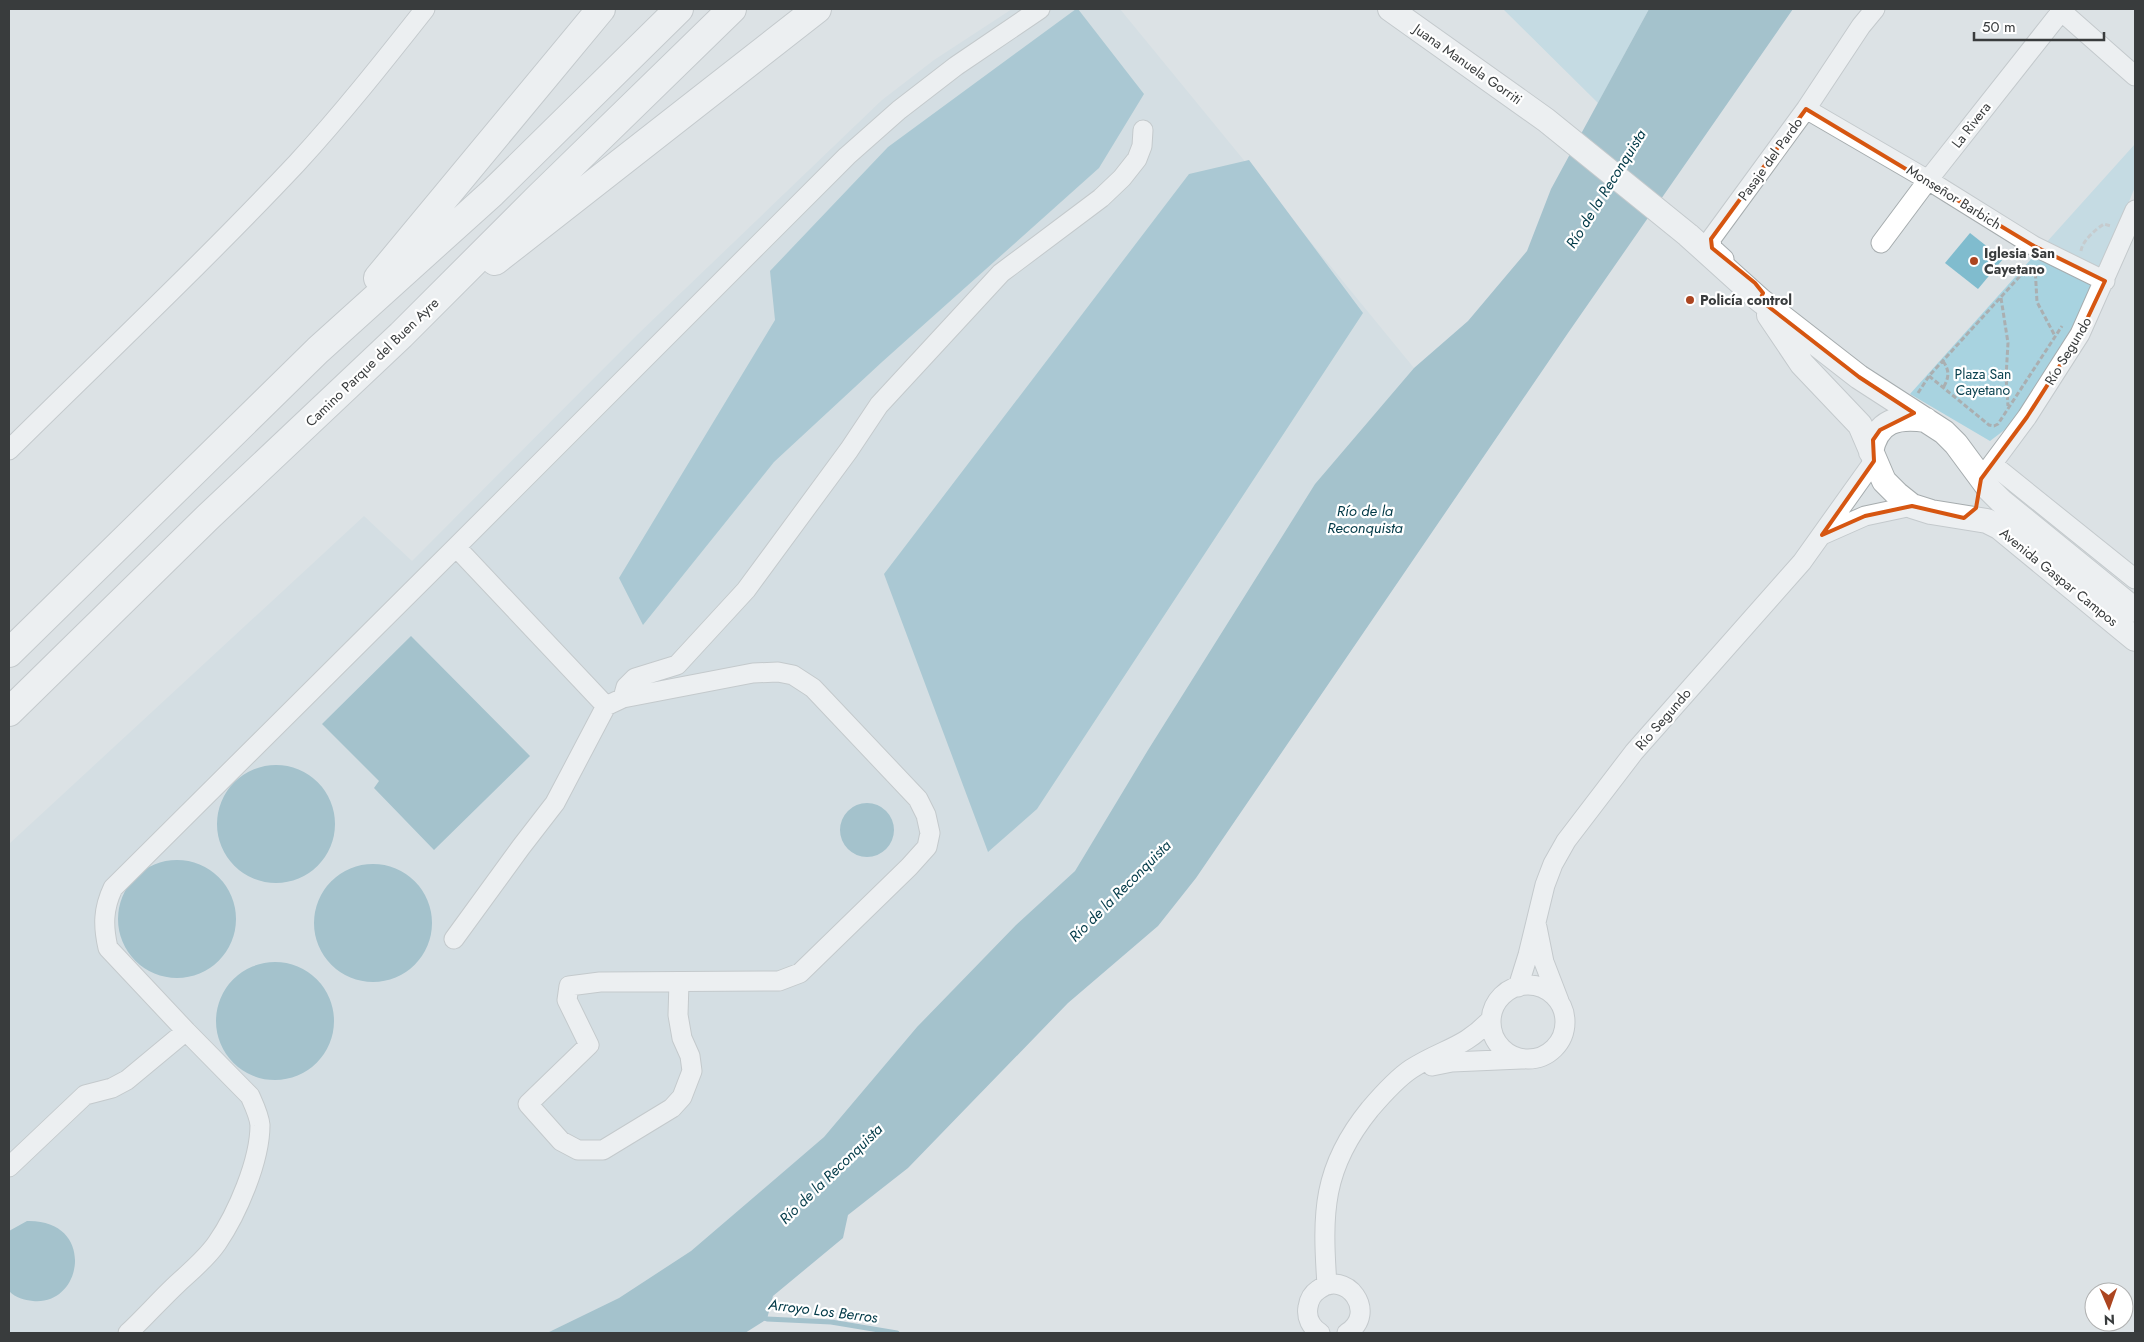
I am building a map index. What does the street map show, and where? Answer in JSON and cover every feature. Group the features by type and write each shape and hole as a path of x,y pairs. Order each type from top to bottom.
{"highway":[{"path":"318,350 601,9"},
{"path":"9,653 318,350 492,193 680,9"},
{"name":"Camino Parque del Buen Ayre","path":"9,712 207,518 401,335 732,9"},
{"path":"401,335 817,9"}],"main road":[{"name":"Juana Manuela Gorriti","path":"1390,9 1546,120 1688,235"},
{"name":"Avenida Gaspar Campos","path":"1688,235 1760,300 1859,377 1944,432 1986,472 2001,501 2135,610"},
{"name":"Avenida Gaspar Campos","path":"1760,300 1802,364 1860,425 1872,457 1884,481 1897,494 1912,506 1931,512 1987,521 1999,527 2135,638"},
{"path":"1872,457 1873,440 1886,424 1917,414"},
{"path":"1964,518 1976,508 1986,472"}],"street":[{"path":"9,450 195,268 297,163 364,87 425,9"},
{"path":"128,1333 197,1266 217,1243 234,1214 250,1175 258,1142 260,1124 250,1096 108,948 104,930 104,913 112,888 846,156 899,110 956,66 1040,9"},
{"name":"Pasaje del Pardo","path":"1760,300 1763,293 1759,288 1712,248 1711,239 1806,109 1861,26 1875,9"},
{"path":"2061,9 2135,76"},
{"name":"La Rivera","path":"1882,243 1928,180 2061,9"},
{"name":"Monseñor Barbich","path":"1806,109 1928,180 2034,246 2097,278"},
{"path":"623,698 626,687 635,678 677,665 721,618 746,590 849,450 879,405 1001,273 1101,198 1122,178 1137,159 1142,146 1143,130"},
{"name":"Río Segundo","path":"1986,472 2027,417 2080,334 2097,278 2135,210"},
{"name":"Río Segundo","path":"1518,987 1536,923 1544,885 1566,841 1634,752 1802,562 1872,457"},
{"path":"1986,472 2135,579"},
{"path":"1822,534 1865,516 1912,506"},
{"path":"456,547 606,706"},
{"path":"454,939 521,847 556,803 606,706 623,698 753,672 778,672 793,675 813,688 918,799 926,815 930,833 927,847 909,867 800,973 779,981 600,982 569,986 567,1000 589,1046 528,1104 561,1141 578,1150 603,1150 672,1108 682,1097 692,1071 690,1056 682,1038 678,1015 679,982"},
{"name":"Río Segundo","path":"1536,923 1544,962 1560,1005"},
{"path":"1409,1071 1452,1062 1529,1059 1541,1056 1552,1050 1560,1040 1564,1029 1565,1016 1553,995 1542,988 1530,986 1518,987 1501,997 1494,1007 1491,1019 1492,1031 1497,1042 1506,1052 1517,1057 1529,1059"},
{"path":"1327,1285 1324,1237 1326,1200 1339,1156 1360,1121 1375,1103 1409,1071 1432,1056 1453,1049 1468,1041 1491,1019"},
{"path":"9,1167 84,1095 112,1088 127,1080 186,1031"},
{"path":"1316,1332 1311,1324 1307,1308 1314,1294 1327,1285 1345,1287 1353,1292 1358,1300 1360,1317 1351,1332"}],"path":[{"path":"2097,278 2097,260 2082,253 2082,246 2104,224 2111,226 2112,230"},
{"path":"1917,414 1929,376 2034,260 2037,302 2054,336"},
{"path":"2001,297 2007,329 2006,377 2008,407"},
{"path":"1929,376 1989,425 1994,426 1998,424 2064,323"},
{"path":"1943,361 1948,373 1948,381 1943,388"}],"highlighted area":[{"path":"1806,109 2034,246 2105,281 2080,334 2027,417 1981,479 1976,508 1964,518 1912,506 1865,516 1822,535 1874,461 1873,440 1880,430 1914,413 1859,377 1760,300 1763,293 1755,283 1712,248 1711,239"}],"shaded area":[{"path":"1012,9 1120,9 1414,368 1315,484 1148,750 1075,871 1016,925 917,1027 824,1137 691,1251 619,1298 547,1333 9,1333 9,844 364,516 412,561 637,335 882,100 934,60"},
{"path":"1078,9 1144,94 1099,168 882,362 774,462 643,625 619,578 775,320 770,271 888,147"},
{"path":"1249,160 1363,313 1037,809 988,852 884,574 1189,174"}],"green space":[{"path":"1503,9 1649,9 1598,103"},
{"path":"2135,144 2135,187 2103,265 2099,268 2045,244"},
{"name":"Plaza San Cayetano","path":"2033,257 2089,280 2092,285 2091,298 2011,425 1990,441 1910,394"}],"water":[{"name":"Río de la Reconquista","path":"1649,9 1793,9 1568,333 1196,878 1158,926 1068,1003 908,1168 848,1215 843,1238 773,1296 767,1319 745,1333 547,1333 619,1298 691,1251 824,1137 917,1027 1016,925 1075,871 1148,750 1315,484 1414,368 1468,321 1527,251 1551,189"},
{"path":"411,636 530,756 434,850 374,788 379,781 322,724"},
{"path":"276,765 299,770 318,782 330,801 335,824 330,847 318,866 299,878 276,883 253,878 234,866 222,847 217,824 222,801 234,782 253,770"},
{"path":"862,803 872,803 882,807 890,815 894,830 890,845 882,853 872,857 862,857 852,853 844,845 840,835 840,825 844,815 852,807"},
{"path":"177,860 200,865 219,877 231,896 236,919 231,942 219,961 200,973 177,978 154,973 135,961 123,942 118,919 123,896 135,877 154,865"},
{"path":"373,864 396,869 415,881 427,900 432,923 427,946 415,965 396,977 373,982 350,977 331,965 319,946 314,923 319,900 331,881 350,869"},
{"path":"275,962 298,967 317,979 329,998 334,1021 329,1044 317,1063 298,1075 275,1080 252,1075 233,1063 221,1044 216,1021 221,998 233,979 252,967"},
{"path":"27,1221 49,1224 64,1233 73,1247 75,1262 72,1277 63,1290 50,1299 26,1300 17,1297 9,1291 9,1231"}],"building":[{"name":"Iglesia San Cayetano","path":"1970,233 2003,259 1978,289 1945,263"}],"waterway":[{"name":"Arroyo Los Berros","path":"761,1317 767,1319 831,1322 897,1333"}],"place":[{"name":"Iglesia San Cayetano","path":"1974,261"},
{"name":"Policía control","path":"1690,300"}]}
